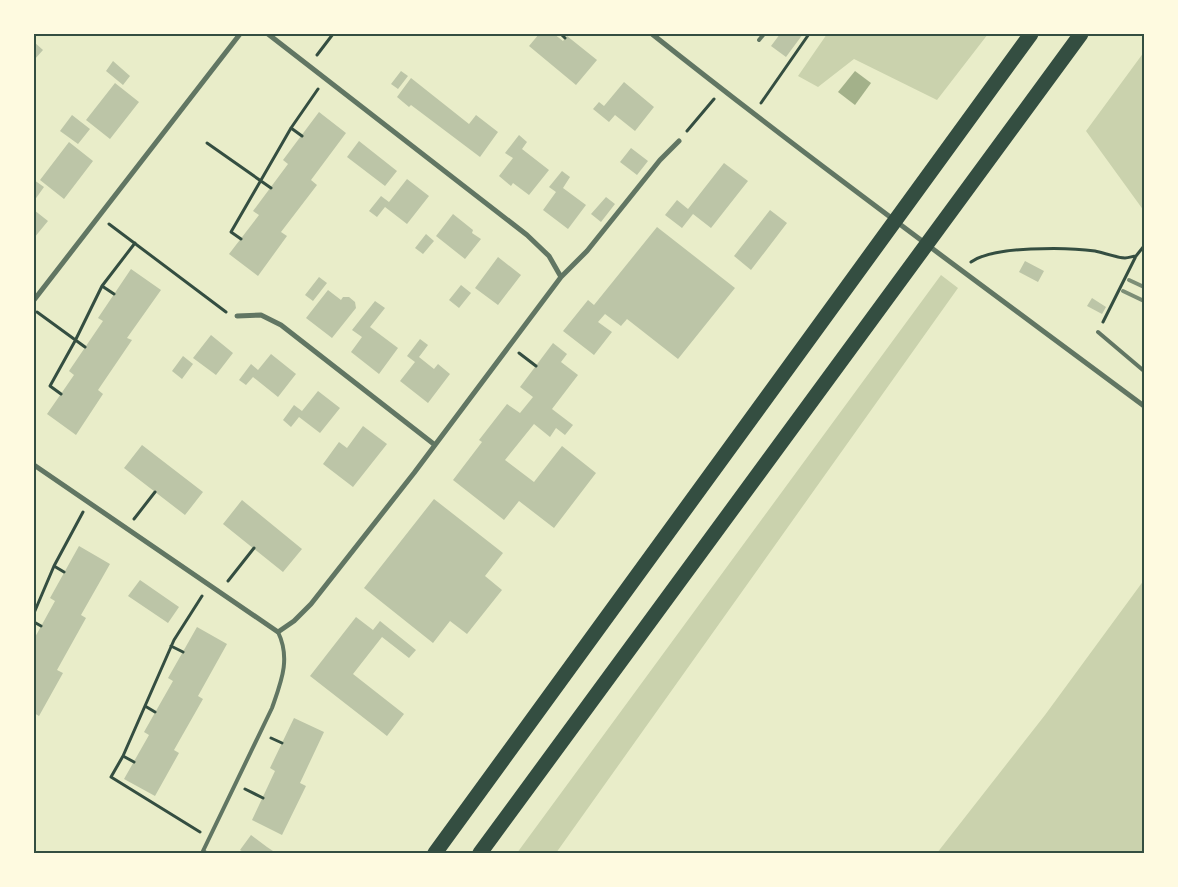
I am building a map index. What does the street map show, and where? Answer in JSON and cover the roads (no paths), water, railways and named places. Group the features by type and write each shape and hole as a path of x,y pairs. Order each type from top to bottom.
{"highway":[{"path":"435,853 865,260 1032,34"},
{"path":"480,853 1081,34"}],"street":[{"path":"34,300 240,34"},
{"path":"268,34 527,235 549,256 561,277"},
{"path":"652,34 753,114 1144,406"},
{"path":"34,465 278,632 294,621 311,604 435,445 561,277 587,251 660,160 679,141"},
{"path":"237,316 261,315 281,325 435,445"}],"lane":[{"path":"759,40 764,34"},
{"path":"1098,332 1144,371"},
{"path":"205,852 272,708 279,687 285,661 284,645 278,632"}],"railway":[{"path":"1129,280 1144,287"},
{"path":"1123,291 1144,301"}]}
